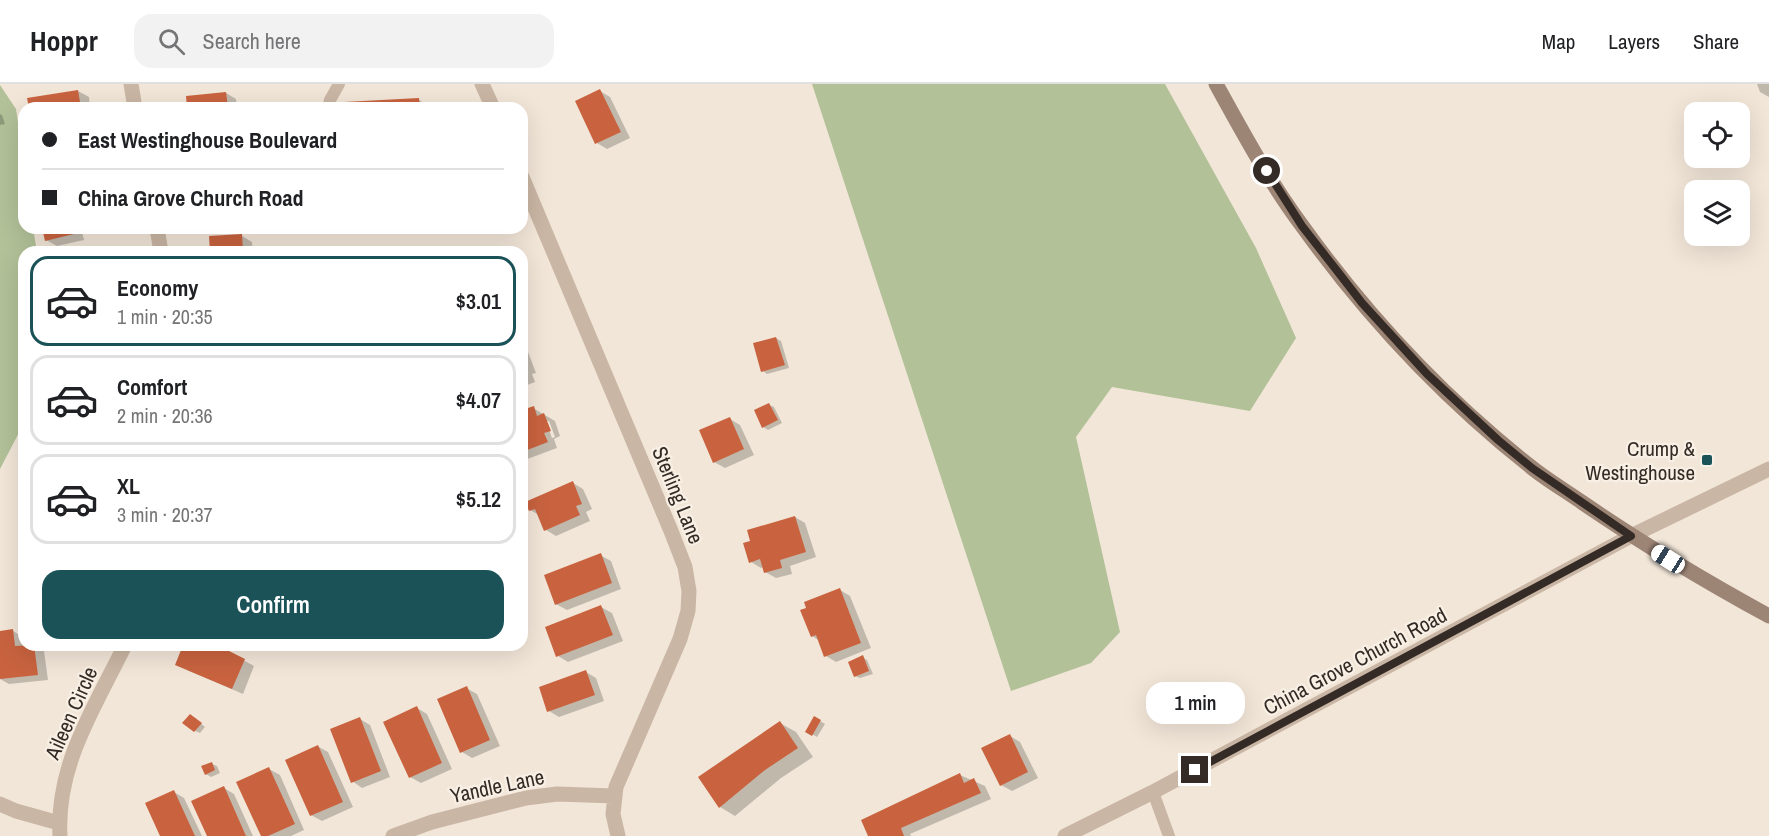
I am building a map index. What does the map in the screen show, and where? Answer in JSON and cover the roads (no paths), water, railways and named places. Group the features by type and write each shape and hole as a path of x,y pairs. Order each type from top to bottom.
{"main road":[{"path":"1216,84 1243,134 1302,226 1362,303 1420,366 1498,440 1532,468 1631,536 1686,570 1769,616"}],"street":[{"path":"131,84 134,102"},
{"path":"483,84 490,102"},
{"name":"Sterling Lane","path":"528,191 672,531 685,567 689,591 688,611 680,639 614,796 613,814 618,836"},
{"name":"China Grove Church Road","path":"1066,836 1153,792 1631,536 1769,469"},
{"name":"Aileen Circle","path":"59,830 68,764 123,651"},
{"name":"Yandle Lane","path":"393,836 432,822 526,798 557,794 614,796"},
{"path":"0,804 59,830"}],"lane":[{"path":"330,102 339,84"},
{"path":"1153,792 1169,836"}],"place":[{"name":"Crump & Westinghouse","path":"1707,460"}]}
